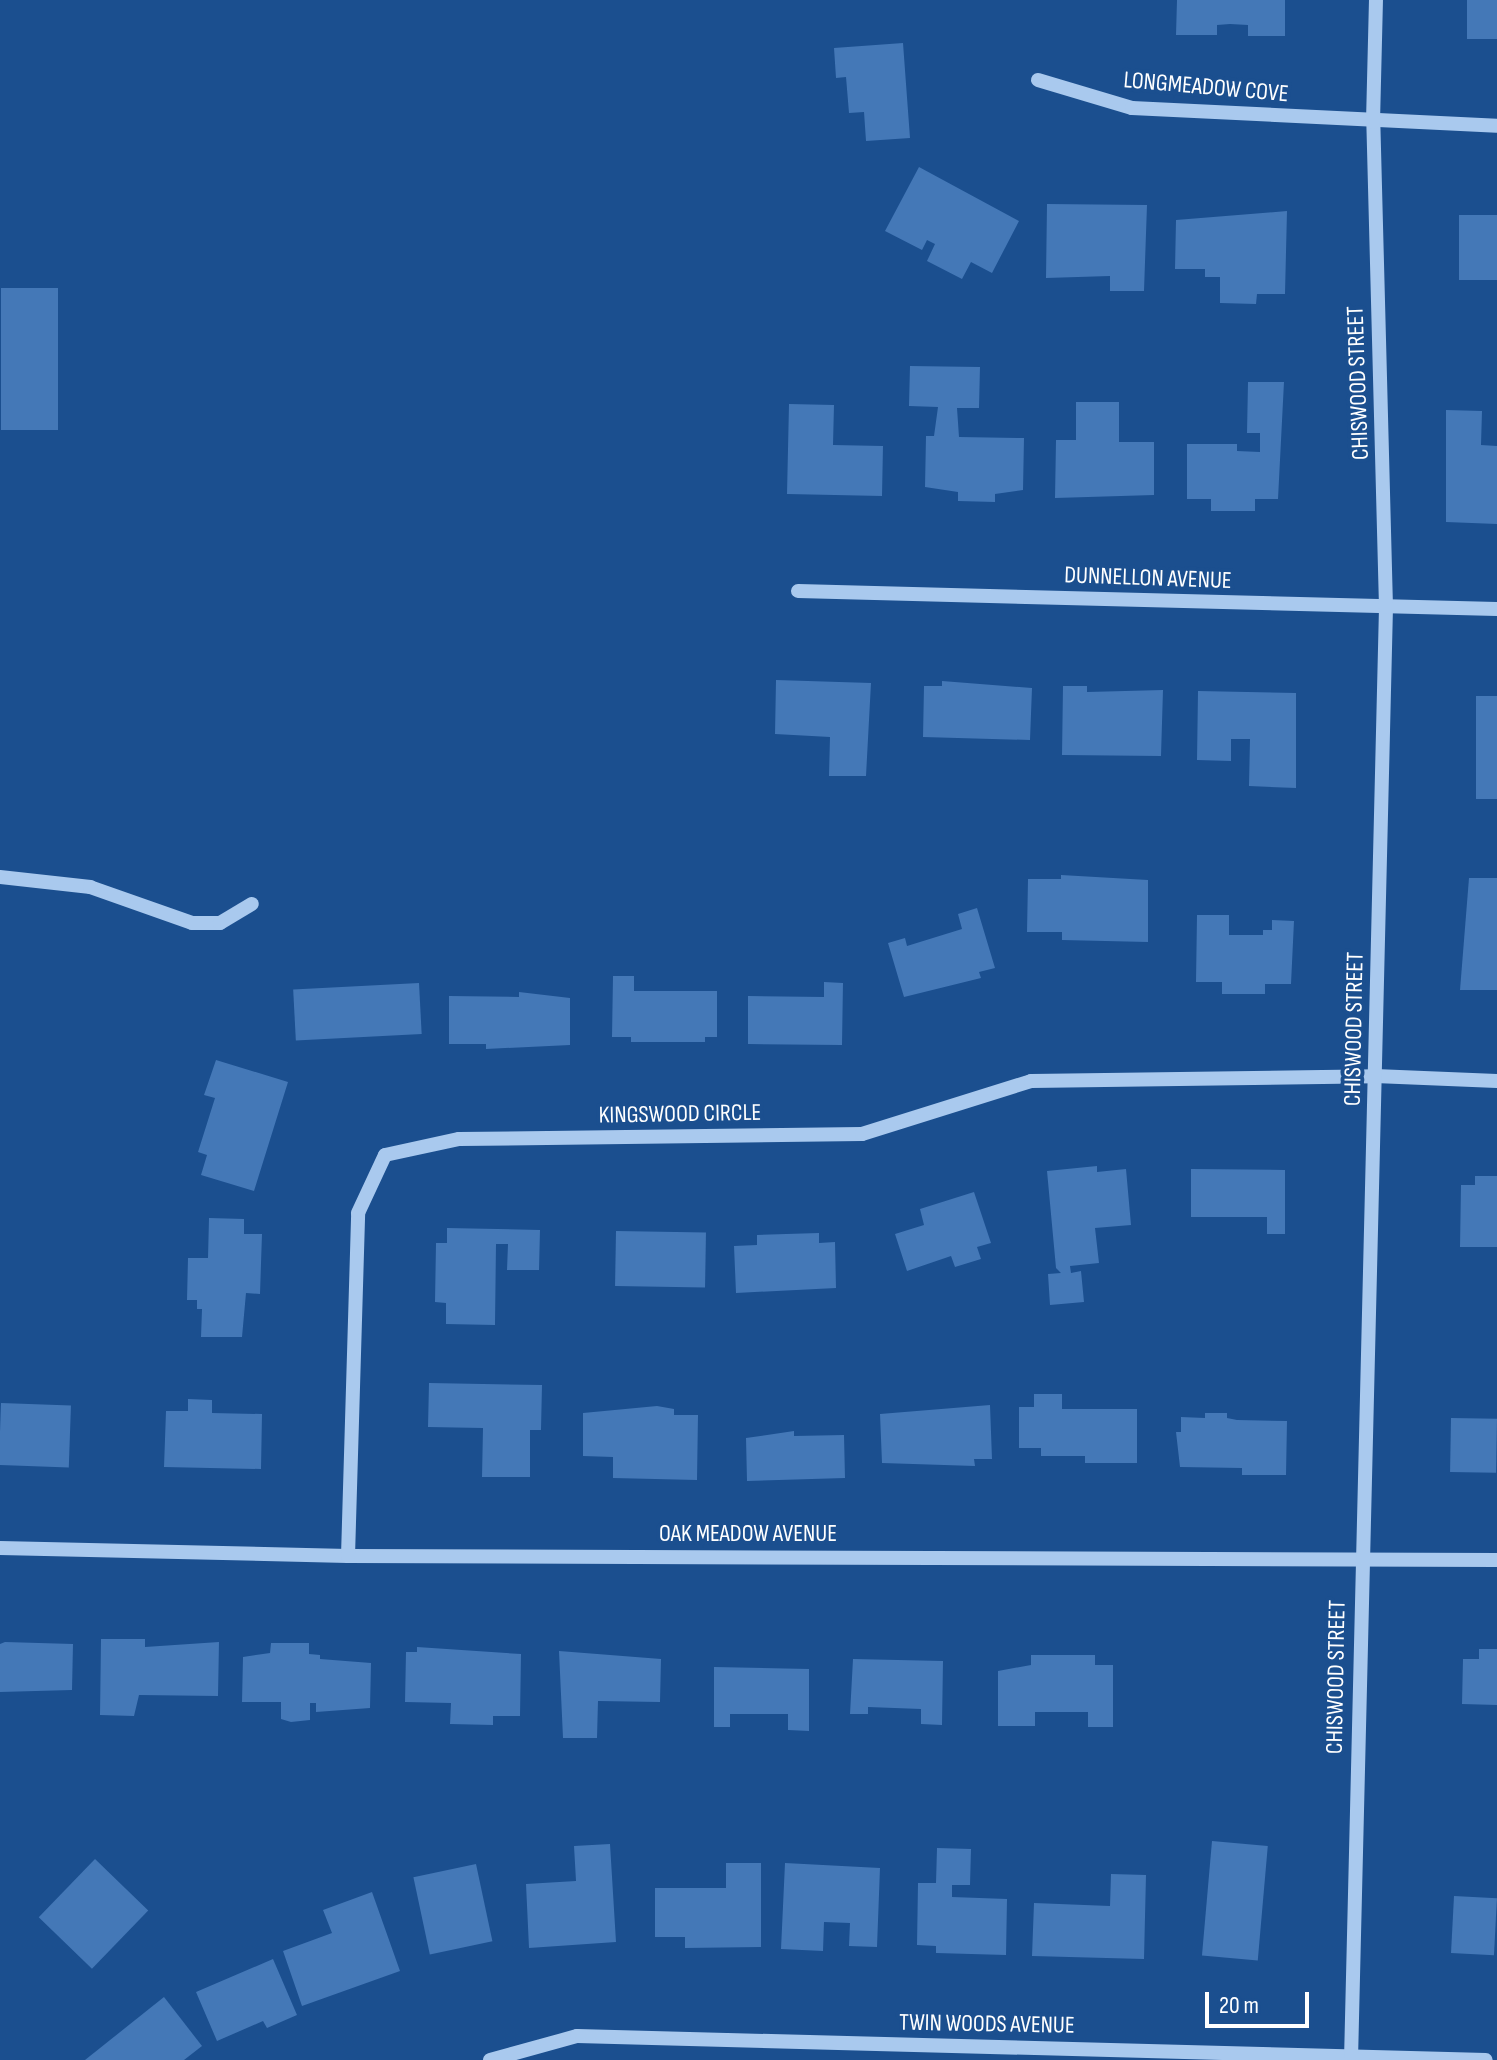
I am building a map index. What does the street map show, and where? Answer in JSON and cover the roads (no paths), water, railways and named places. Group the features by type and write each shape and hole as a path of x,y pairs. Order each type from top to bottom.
{"street":[{"name":"CHISWOOD STREET","path":"1351,2058 1360,1556 1386,607 1373,122 1376,0"},
{"name":"LONGMEADOW COVE","path":"1038,80 1132,108 1497,126"},
{"name":"DUNNELLON AVENUE","path":"798,591 1497,609"},
{"path":"0,877 90,887 192,923 220,923 252,904"},
{"path":"1375,1076 1497,1081"},
{"name":"KINGSWOOD CIRCLE","path":"348,1556 358,1213 385,1155 459,1139 862,1134 1031,1081 1375,1076"},
{"name":"OAK MEADOW AVENUE","path":"0,1548 348,1556 1360,1556 1497,1560"},
{"name":"TWIN WOODS AVENUE","path":"490,2060 577,2036 1486,2060"}]}
